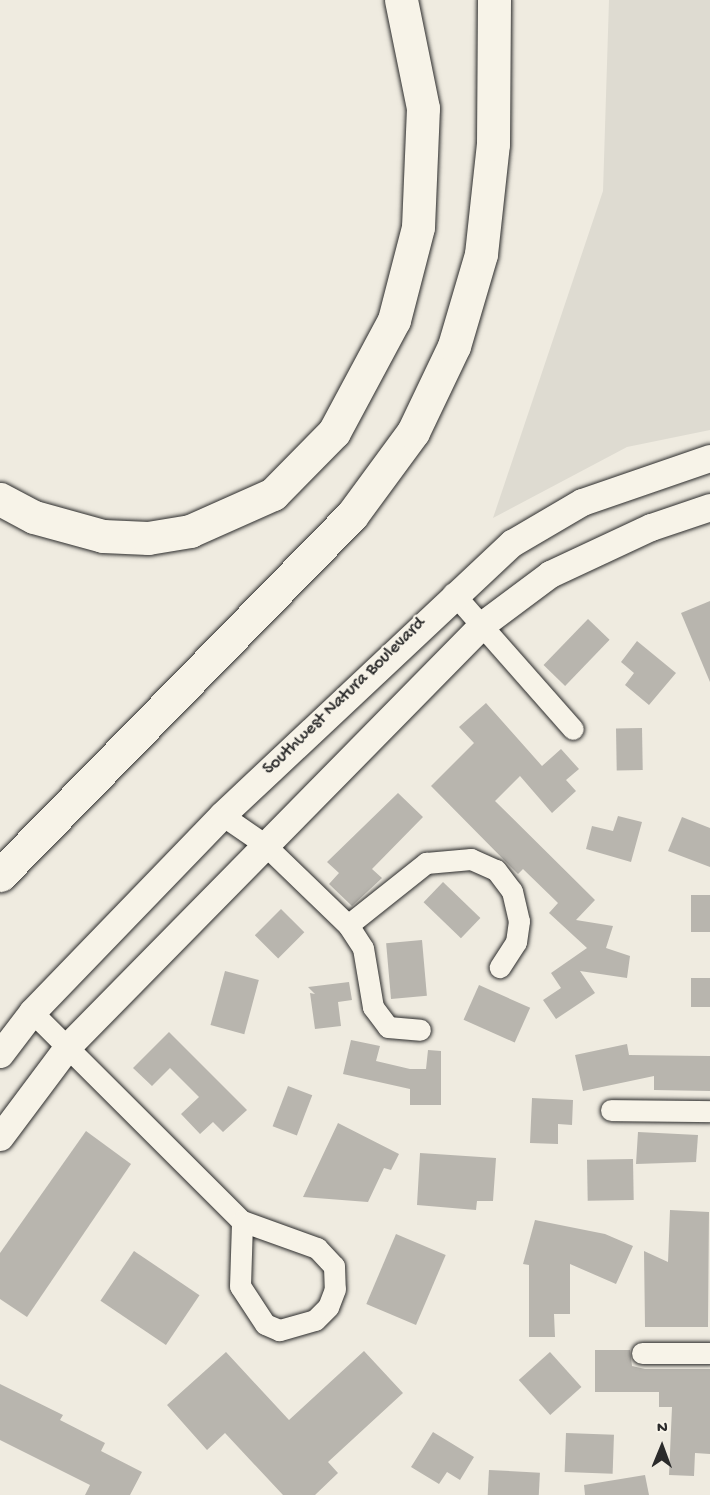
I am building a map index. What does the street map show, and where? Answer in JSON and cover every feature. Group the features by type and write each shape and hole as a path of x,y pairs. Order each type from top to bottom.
{"highway":[{"path":"0,499 34,517 103,536 190,531 273,494 334,432 394,320 418,227 423,108 401,0"},
{"path":"0,875 352,515 418,423 454,346 481,254 492,154 494,0"}],"street":[{"name":"Southwest Natura Boulevard","path":"0,1054 32,1012 222,815 453,593 512,543 582,502 710,458"},
{"path":"0,1137 68,1046 264,844 483,624 550,574 651,527 710,507"},
{"path":"453,593 483,624 573,729"},
{"path":"222,815 264,844 348,925 363,948 374,1007 388,1027 420,1030"},
{"path":"348,925 426,863 471,859 496,870 512,891 518,932 500,967"},
{"path":"32,1012 242,1221 317,1248 334,1266 328,1307 315,1320 279,1330 265,1324 240,1286 242,1221"},
{"path":"611,1110 710,1111"},
{"path":"642,1353 710,1353"}],"shaded area":[{"path":"609,0 710,0 710,430 627,447 493,518 603,191"}],"building":[{"path":"710,601 710,682 681,613"},
{"path":"588,619 610,640 565,686 544,665"},
{"path":"637,641 676,673 649,705 625,685 634,673 621,662"},
{"path":"486,703 542,766 561,749 579,769 566,780 576,791 552,813 520,776 495,801 595,900 576,920 613,926 606,948 630,956 627,978 580,971 595,993 556,1019 543,1000 561,988 551,973 587,948 549,913 558,903 523,869 518,874 431,786 474,743 459,727"},
{"path":"616,728 642,728 643,770 617,770"},
{"path":"398,793 423,817 372,869 382,878 352,906 329,884 339,873 327,862"},
{"path":"618,816 642,822 631,862 586,849 592,826 613,831"},
{"path":"682,817 710,828 710,867 668,851"},
{"path":"443,882 480,918 461,938 424,902"},
{"path":"691,895 710,895 710,932 691,932"},
{"path":"281,909 304,932 278,958 255,935"},
{"path":"422,940 427,996 391,999 386,943"},
{"path":"225,971 259,980 244,1034 211,1025"},
{"path":"691,978 710,978 710,1007 691,1007"},
{"path":"349,982 352,1000 338,1002 341,1026 315,1029 310,993 315,994 308,987"},
{"path":"479,985 530,1008 515,1042 464,1020"},
{"path":"169,1032 247,1110 223,1132 213,1122 200,1134 181,1114 199,1097 170,1068 152,1086 133,1068"},
{"path":"351,1040 380,1046 376,1061 410,1069 426,1069 428,1050 441,1051 441,1105 410,1105 410,1089 343,1074"},
{"path":"627,1044 629,1055 710,1056 710,1091 654,1090 654,1076 583,1091 575,1055"},
{"path":"288,1086 312,1095 297,1135 273,1126"},
{"path":"532,1098 573,1100 572,1125 558,1124 558,1144 530,1143"},
{"path":"338,1123 399,1154 391,1170 384,1168 368,1202 303,1197"},
{"path":"86,1131 131,1164 27,1317 0,1299 0,1253"},
{"path":"638,1132 698,1135 696,1162 636,1164"},
{"path":"420,1153 496,1158 493,1201 477,1201 476,1210 417,1205"},
{"path":"633,1159 634,1200 588,1201 587,1160"},
{"path":"670,1210 709,1212 708,1327 645,1327 644,1251 668,1262"},
{"path":"535,1220 605,1234 633,1246 616,1284 570,1264 570,1314 554,1314 555,1337 529,1337 529,1265 523,1264"},
{"path":"396,1234 446,1255 416,1325 366,1304"},
{"path":"134,1251 199,1295 166,1345 100,1301"},
{"path":"595,1350 630,1350 632,1366 645,1369 710,1369 710,1454 695,1453 694,1476 669,1475 672,1407 659,1407 659,1392 595,1392"},
{"path":"364,1351 403,1393 328,1462 338,1473 315,1495 283,1495 225,1433 207,1450 167,1405 226,1352 289,1420"},
{"path":"550,1352 581,1387 550,1415 519,1380"},
{"path":"0,1384 63,1415 60,1420 105,1443 101,1451 142,1472 130,1495 85,1495 90,1485 0,1440"},
{"path":"433,1432 474,1457 460,1480 447,1472 439,1484 411,1467"},
{"path":"566,1433 614,1435 613,1474 565,1472"},
{"path":"489,1470 540,1473 539,1495 488,1495"},
{"path":"645,1475 649,1495 585,1495 584,1485"}]}
